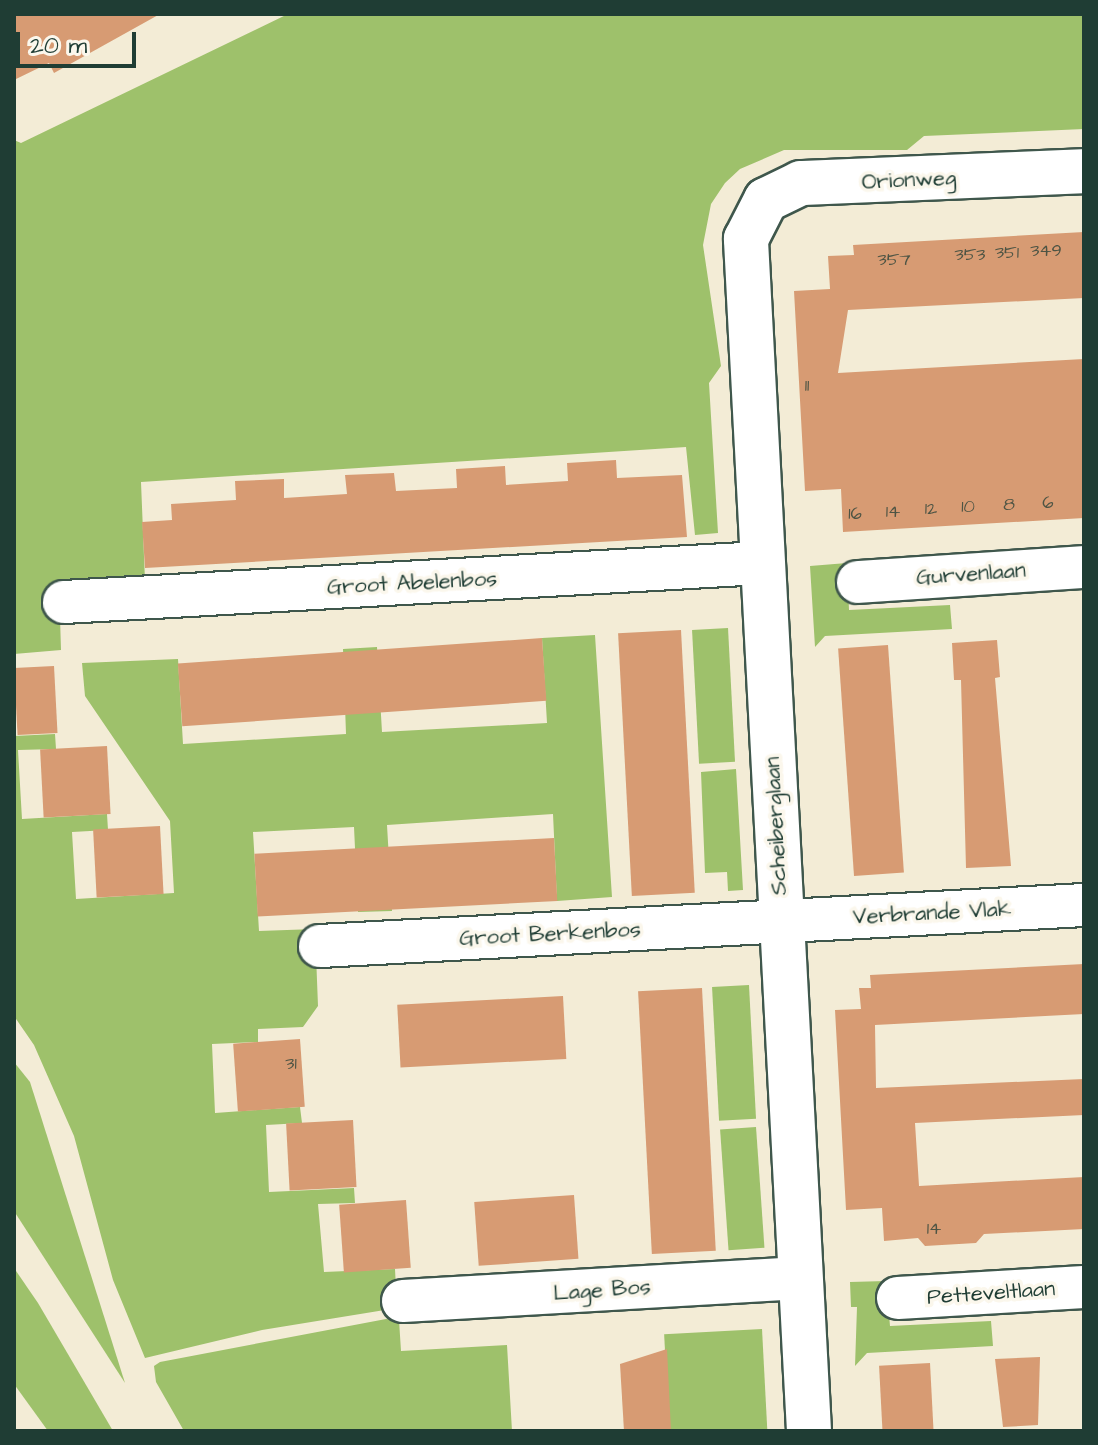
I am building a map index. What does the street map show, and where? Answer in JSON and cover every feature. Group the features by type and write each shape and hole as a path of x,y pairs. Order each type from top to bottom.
{"street":[{"name":"Orionweg","path":"751,223 766,200 801,183 1084,171"},
{"name":"Scheiberglaan","path":"751,223 743,252 809,1431"},
{"name":"Groot Abelenbos","path":"64,602 761,563"},
{"name":"Gurvenlaan","path":"858,582 1084,567"},
{"name":"Verbrande Vlak","path":"781,921 1084,905"},
{"name":"Groot Berkenbos","path":"320,946 781,921"},
{"name":"Lage Bos","path":"403,1301 800,1278"},
{"name":"Petteveltlaan","path":"898,1298 1084,1287"}],"green space":[{"path":"288,14 1084,14 1084,129 924,136 907,150 784,150 740,169 725,183 711,204 703,245 721,366 709,383 718,533 695,535 686,447 141,482 145,581 59,584 61,650 14,654 14,140 21,143"},
{"path":"847,563 849,610 950,605 952,629 825,636 815,647 810,566"},
{"path":"728,628 735,762 699,764 692,630"},
{"path":"595,635 612,897 557,901 553,814 387,825 392,911 358,912 354,827 253,832 259,931 315,929 318,1006 303,1027 258,1029 258,1042 212,1044 215,1113 300,1107 302,1123 266,1125 269,1192 354,1188 355,1203 318,1204 324,1272 395,1269 397,1308 262,1330 145,1358 113,1280 74,1136 34,1045 14,1016 14,736 55,734 56,749 18,750 22,819 107,814 108,830 72,832 76,899 174,893 170,821 85,696 82,663 178,659 183,744 346,734 343,649 377,647 382,732 547,723 542,638"},
{"path":"736,769 743,890 728,891 727,872 705,873 701,772"},
{"path":"749,985 756,1119 719,1121 712,987"},
{"path":"14,1062 30,1082 125,1383 14,1211"},
{"path":"756,1127 764,1248 729,1250 720,1130"},
{"path":"14,1268 113,1431 48,1431 14,1384"},
{"path":"886,1281 890,1326 991,1321 993,1346 867,1353 855,1366 857,1307 851,1307 850,1282"},
{"path":"386,1319 399,1320 401,1351 507,1345 512,1431 184,1431 156,1382 154,1366 160,1362"},
{"path":"762,1329 767,1431 669,1431 664,1334"}],"building":[{"path":"14,14 160,14 54,73 49,63 14,80"},
{"path":"1084,232 1084,298 848,310 838,373 1084,359 1084,518 843,532 841,489 805,491 794,291 830,289 828,256 854,255 853,245"},
{"path":"616,460 617,478 682,475 687,537 145,568 142,522 172,520 171,504 236,500 235,481 284,479 284,498 347,494 345,475 394,473 396,491 457,488 456,469 505,466 506,485 568,481 567,463"},
{"path":"681,630 695,893 632,896 618,633"},
{"path":"542,638 546,701 182,726 178,663"},
{"path":"997,640 1000,677 995,678 1011,866 966,868 961,680 954,680 952,643"},
{"path":"888,645 904,872 854,876 838,648"},
{"path":"54,666 58,733 18,735 14,668"},
{"path":"107,746 111,814 44,817 40,750"},
{"path":"160,826 164,894 97,897 93,830"},
{"path":"554,838 557,901 258,917 254,854"},
{"path":"1084,964 1084,1014 875,1025 876,1088 1084,1079 1084,1115 915,1123 919,1186 1084,1177 1084,1229 984,1234 976,1243 925,1246 918,1238 884,1241 882,1208 846,1210 835,1010 861,1009 859,988 871,988 870,975"},
{"path":"702,988 716,1251 652,1254 638,991"},
{"path":"563,996 566,1059 401,1068 397,1005"},
{"path":"300,1039 305,1107 238,1112 233,1044"},
{"path":"353,1120 357,1187 290,1190 286,1124"},
{"path":"574,1195 578,1259 479,1266 474,1202"},
{"path":"406,1200 411,1268 344,1273 339,1205"},
{"path":"667,1349 671,1431 624,1431 620,1364"},
{"path":"1040,1357 1038,1425 1003,1427 995,1359"},
{"path":"930,1363 934,1431 882,1431 879,1366"}]}
